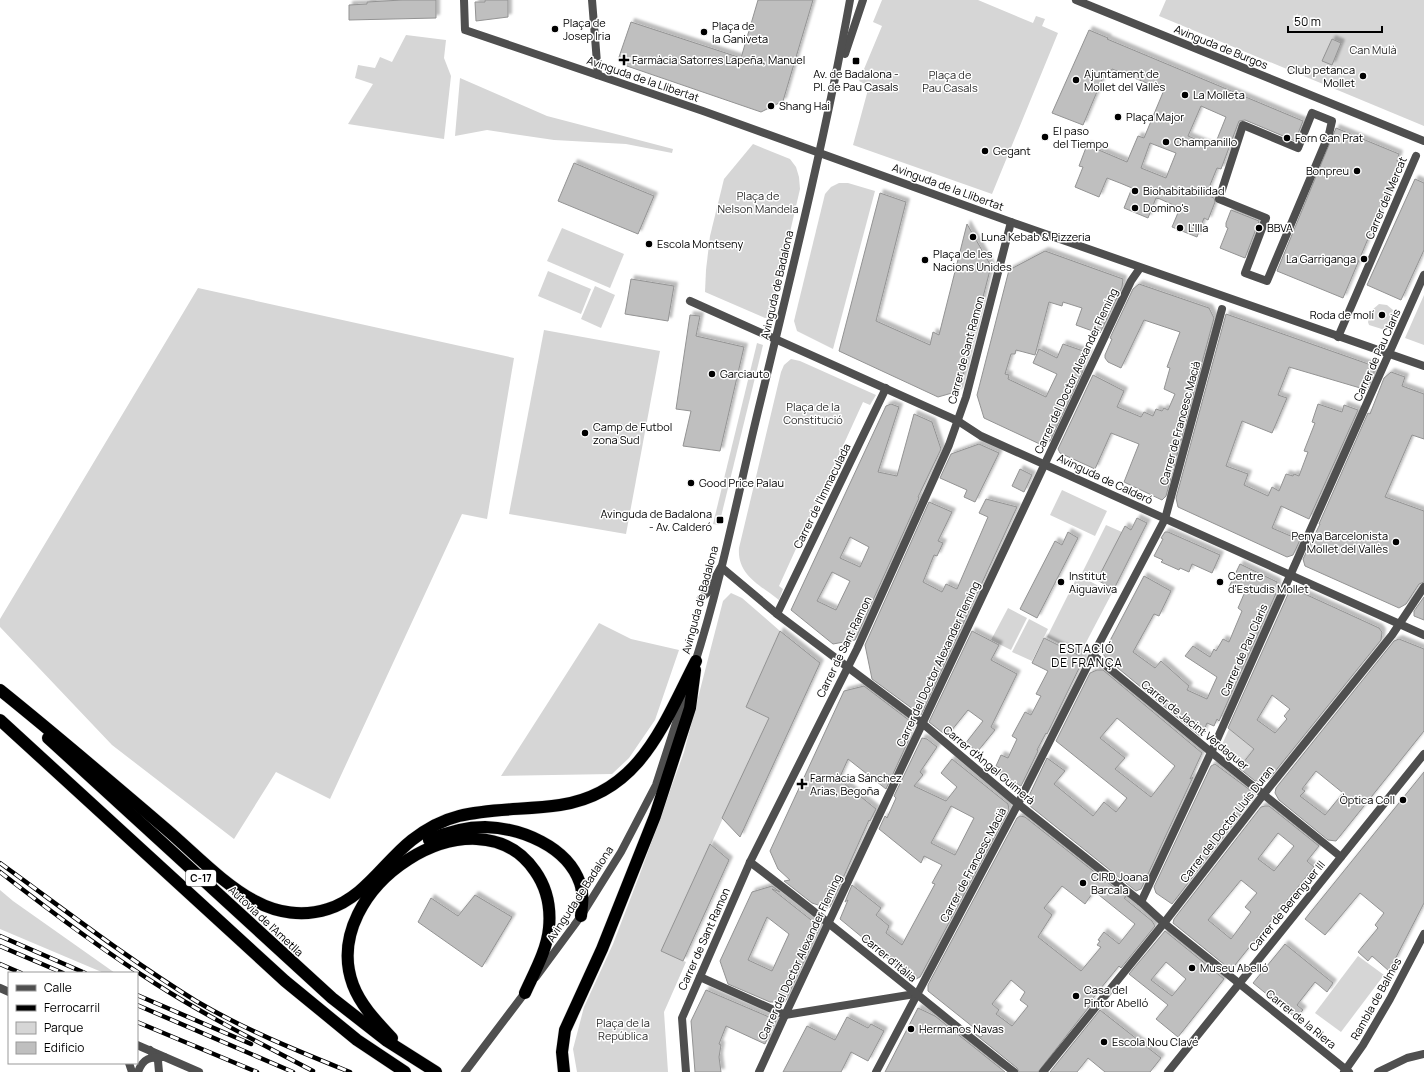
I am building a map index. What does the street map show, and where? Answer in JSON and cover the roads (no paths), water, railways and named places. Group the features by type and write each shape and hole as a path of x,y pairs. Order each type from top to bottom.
{"highway":[{"path":"0,690 89,762 240,893 267,906 290,912 302,913 328,909 342,903 355,894 392,861 411,840 429,828 457,817 475,813 560,805 594,796 609,788 637,765 652,743 696,662"},
{"path":"564,1072 562,1052 565,1030 602,949 655,816 690,708 696,662"},
{"name":"Autovia de l'Ametlla","path":"0,694 321,989 362,1023 408,1055 436,1072"},
{"name":"C-17","path":"0,720 285,981 357,1040 405,1072"},
{"path":"392,861 422,843 456,830 484,827 524,834 550,847 570,864 581,884 583,896 581,916"},
{"path":"408,1055 378,1022 360,999 353,985 347,954 354,924 364,903 382,880 409,858 448,841 488,841 512,849 531,865 545,890 550,914 549,930 545,946 525,993"}],"street":[{"name":"Avinguda de la Llibertat","path":"464,0 465,30 818,152 1140,268 1424,366"},
{"path":"592,0 598,75"},
{"name":"Avinguda de Badalona","path":"836,81 850,0"},
{"name":"Avinguda de Badalona","path":"465,1072 581,916 621,852 656,785 696,662 721,567 776,338 818,152 836,81 863,0"},
{"name":"Avinguda de Burgos","path":"1076,0 1424,141"},
{"path":"1312,113 1332,121 1267,281 1245,273 1266,218 1219,199 1243,125 1298,148 1312,113"},
{"name":"Carrer del Mercat","path":"1338,337 1416,156"},
{"name":"Carrer de Sant Ramon","path":"686,1072 682,1018 750,862 847,666 857,649 949,445 966,397 1011,222"},
{"name":"Carrer del Doctor Alexander Fleming","path":"759,1072 1131,281 1140,268"},
{"name":"Carrer de Pau Claris","path":"1141,902 1211,752 1424,275"},
{"name":"Avinguda de Calderó","path":"690,301 886,388 958,421 981,436 1045,463 1424,636"},
{"name":"Carrer de Francesc Macià","path":"876,1072 915,994 1018,804 1093,655 1165,519 1222,309"},
{"name":"Carrer de l'Immaculada","path":"777,614 886,388"},
{"path":"701,598 707,593 721,567"},
{"name":"Carrer d'Àngel Guimerà","path":"721,567 777,614 922,723 1018,804 1141,902 1164,923 1239,983"},
{"name":"Carrer del Doctor Lluís Duran","path":"1043,1072 1164,923 1263,795 1400,625 1424,587"},
{"name":"Carrer de Jacint Verdaguer","path":"1093,655 1341,857"},
{"name":"Carrer de Berenguer III","path":"1168,1072 1424,754"},
{"name":"Carrer d'Itàlia","path":"750,862 829,923 915,994 1014,1072"},
{"name":"Rambla de Balmes","path":"1346,1071 1390,999 1424,934"},
{"path":"700,977 785,1014 915,994"},
{"name":"Carrer de la Riera","path":"1239,983 1346,1071"},
{"path":"138,1045 150,1050 160,1057 199,1072"},
{"path":"1378,1072 1407,1058 1424,1054"},
{"path":"138,1072 142,1062 147,1058 160,1057"},
{"path":"159,1072 158,1061 160,1057"}],"railway":[{"path":"0,863 121,951 196,1001 253,1031 350,1072"},
{"path":"0,872 76,930 138,972"},
{"path":"0,936 83,972"},
{"path":"0,946 61,972"},
{"path":"0,964 19,972"},
{"path":"138,972 175,996 253,1040 313,1071"},
{"path":"138,995 251,1044"},
{"path":"138,1005 293,1072"},
{"path":"138,1022 257,1072"}],"place":[{"name":"Plaça de Josep Iria","path":"555,29"},
{"name":"Plaça de la Ganiveta","path":"704,32"},
{"name":"Farmàcia Satorres Lapeña, Manuel","path":"624,60"},
{"name":"Av. de Badalona - Pl. de Pau Casals","path":"856,61"},
{"name":"Club petanca Mollet","path":"1363,76"},
{"name":"Ajuntament de Mollet del Vallès","path":"1076,80"},
{"name":"La Molleta","path":"1185,95"},
{"name":"Shang Hai","path":"771,106"},
{"name":"Plaça Major","path":"1118,117"},
{"name":"El paso del Tiempo","path":"1045,137"},
{"name":"Forn Can Prat","path":"1287,138"},
{"name":"Champanillo","path":"1166,142"},
{"name":"Gegant","path":"985,151"},
{"name":"Bonpreu","path":"1357,171"},
{"name":"Biohabitabilidad","path":"1135,191"},
{"name":"Domino's","path":"1135,208"},
{"name":"L'Illa","path":"1180,228"},
{"name":"BBVA","path":"1259,228"},
{"name":"Luna Kebab & Pizzeria","path":"973,237"},
{"name":"Escola Montseny","path":"649,244"},
{"name":"La Garriganga","path":"1364,259"},
{"name":"Plaça de les Nacions Unides","path":"925,260"},
{"name":"Roda de molí","path":"1382,315"},
{"name":"Garciauto","path":"712,374"},
{"name":"Camp de Futbol zona Sud","path":"585,433"},
{"name":"Good Price Palau","path":"691,483"},
{"name":"Avinguda de Badalona - Av. Calderó","path":"720,520"},
{"name":"Penya Barcelonista Mollet del Vallès","path":"1396,542"},
{"name":"Institut Aiguaviva","path":"1061,582"},
{"name":"Centre d'Estudis Mollet","path":"1220,582"},
{"name":"Farmàcia Sánchez Arias, Begoña","path":"802,784"},
{"name":"Òptica Coll","path":"1403,800"},
{"name":"CIRD Joana Barcala","path":"1083,883"},
{"name":"Museu Abelló","path":"1192,968"},
{"name":"Casa del Pintor Abelló","path":"1076,996"},
{"name":"Hermanos Navas","path":"911,1029"},
{"name":"Escola Nou Clavé","path":"1104,1042"}],"district":[{"name":"ESTACIÓ DE FRANÇA","path":"1087,656"}],"park label":[{"name":"Can Mulà","path":"1373,50"},
{"name":"Plaça de Pau Casals","path":"950,81"},
{"name":"Plaça de Nelson Mandela","path":"758,202"},
{"name":"Plaça de la Constitució","path":"813,413"},
{"name":"Plaça de la República","path":"623,1029"}]}
